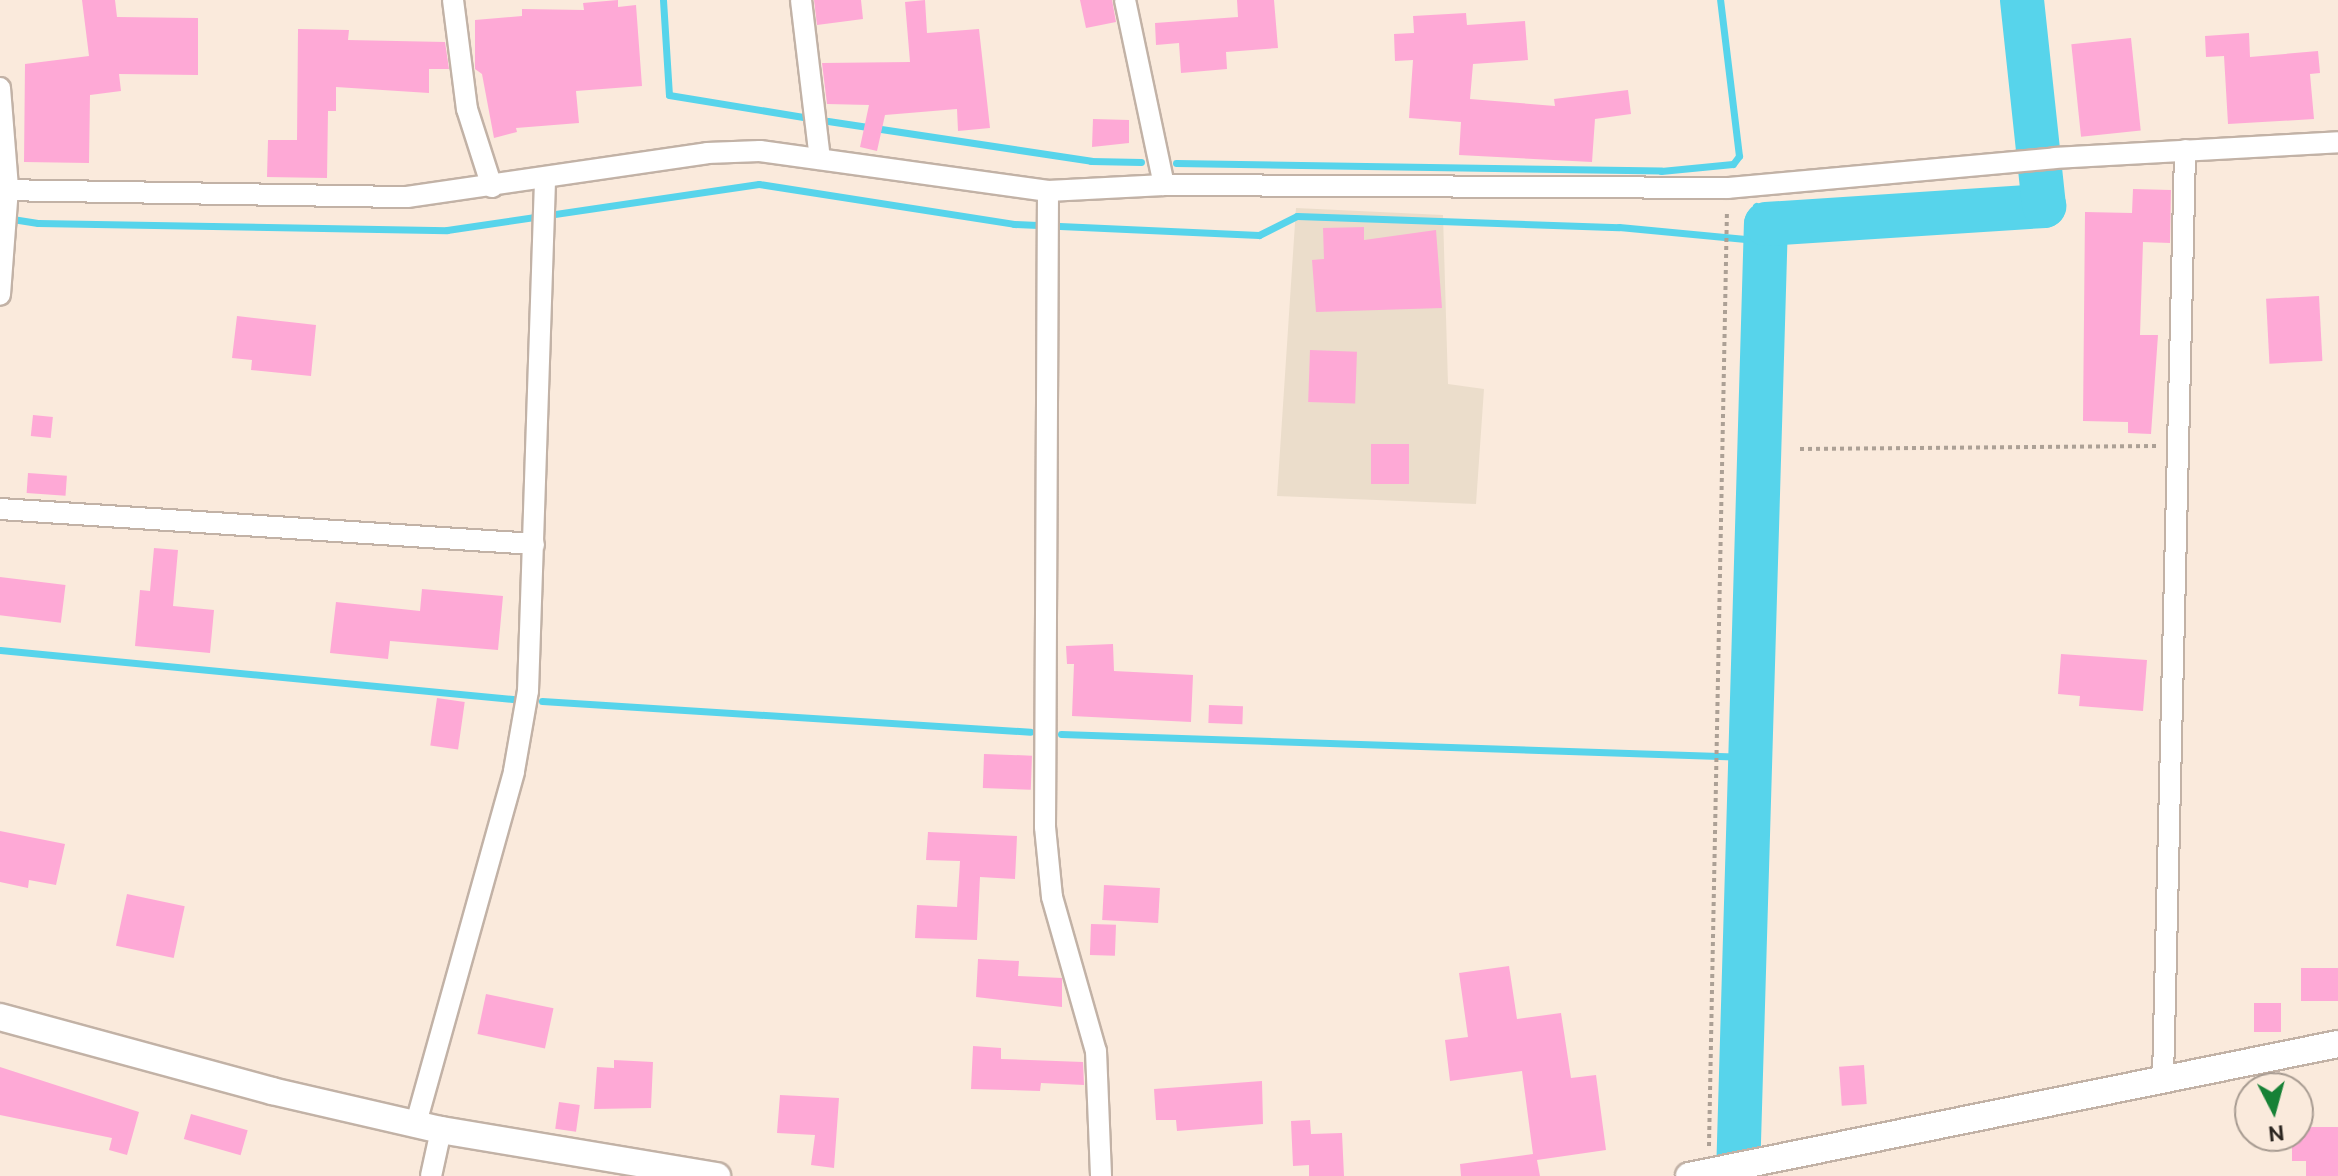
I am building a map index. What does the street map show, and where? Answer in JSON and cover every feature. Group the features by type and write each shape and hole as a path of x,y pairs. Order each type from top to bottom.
{"street":[{"path":"453,0 467,109 492,187"},
{"path":"801,0 820,159"},
{"path":"1125,0 1164,185"},
{"path":"0,88 6,212 0,295"},
{"path":"4,189 407,197 545,180 707,153 760,151 1048,191 1164,185 1728,188 2025,160 2338,142"},
{"path":"2163,1079 2185,150"},
{"path":"416,1123 514,771 528,691 545,180"},
{"path":"1048,191 1045,827 1052,897 1096,1051 1101,1176"},
{"path":"0,509 534,544"},
{"path":"0,1017 272,1091 441,1130 717,1176"},
{"path":"1699,1174 2338,1044"},
{"path":"431,1176 441,1130"}],"path":[{"path":"1699,1174 1715,762 1727,227"},
{"path":"1800,449 2178,446"}],"shaded area":[{"path":"1296,208 1443,215 1448,384 1484,389 1476,504 1277,496"}],"building":[{"path":"82,0 115,0 117,17 198,18 198,75 119,74 121,91 90,95 89,163 24,162 25,64 89,56"},
{"path":"618,0 618,7 636,5 642,86 576,91 579,123 516,128 517,132 494,138 482,74 475,69 475,20 522,16 522,9 584,10 583,3"},
{"path":"814,0 861,0 863,19 817,25"},
{"path":"925,0 927,33 979,29 990,128 958,131 957,109 885,115 877,151 860,147 869,105 827,104 822,63 910,62 905,2"},
{"path":"1080,0 1112,0 1116,22 1086,28"},
{"path":"1237,0 1274,0 1278,48 1226,52 1227,69 1181,73 1179,43 1156,45 1155,23 1238,17"},
{"path":"1466,13 1467,25 1525,21 1528,60 1473,64 1470,99 1555,106 1554,99 1628,90 1631,114 1595,119 1592,162 1459,155 1461,122 1409,118 1413,60 1395,61 1394,34 1414,33 1413,16"},
{"path":"298,29 349,30 348,40 445,42 449,69 429,69 429,93 336,87 336,111 328,111 327,178 267,177 268,140 297,140"},
{"path":"2249,33 2250,57 2318,51 2320,73 2310,74 2314,119 2228,124 2224,56 2206,57 2205,36"},
{"path":"2131,38 2141,130 2081,137 2071,44"},
{"path":"1093,119 1129,120 1129,143 1092,147"},
{"path":"2133,189 2171,190 2170,243 2143,242 2140,335 2158,335 2151,434 2128,433 2128,422 2083,421 2085,212 2132,213"},
{"path":"1364,227 1364,240 1436,230 1442,308 1316,312 1312,260 1324,259 1323,228"},
{"path":"2319,296 2322,361 2269,364 2266,299"},
{"path":"237,316 316,325 311,376 251,370 252,360 232,358"},
{"path":"1310,350 1357,352 1355,404 1308,402"},
{"path":"33,415 53,417 51,438 31,436"},
{"path":"1371,444 1409,444 1409,484 1371,484"},
{"path":"28,473 67,476 66,496 27,493"},
{"path":"154,548 178,550 173,606 214,610 210,653 135,646 140,590 150,591"},
{"path":"0,577 66,585 61,623 0,615"},
{"path":"422,589 503,596 498,650 390,641 388,659 330,653 336,602 420,611"},
{"path":"1113,644 1114,671 1193,675 1191,722 1072,716 1074,664 1067,664 1066,646"},
{"path":"2061,654 2147,660 2143,711 2079,706 2080,696 2058,694"},
{"path":"437,698 465,702 458,749 430,746"},
{"path":"1209,705 1243,706 1242,724 1208,723"},
{"path":"984,754 1032,756 1031,790 983,788"},
{"path":"0,831 65,844 56,885 29,880 28,888 0,882"},
{"path":"928,832 1017,836 1015,879 980,877 977,940 915,938 917,905 957,907 960,861 926,860"},
{"path":"1104,885 1160,888 1158,923 1102,920"},
{"path":"127,894 185,906 174,958 116,946"},
{"path":"1091,924 1116,925 1115,956 1090,955"},
{"path":"978,959 1019,961 1018,976 1062,978 1062,1007 976,997"},
{"path":"1509,966 1517,1019 1561,1013 1571,1078 1596,1075 1606,1150 1537,1160 1540,1176 1461,1176 1460,1164 1533,1154 1522,1071 1450,1081 1445,1040 1468,1037 1459,973"},
{"path":"2301,968 2338,968 2338,1001 2301,1001"},
{"path":"486,994 553,1008 545,1048 477,1034"},
{"path":"2254,1003 2281,1003 2281,1032 2254,1032"},
{"path":"973,1046 1001,1048 1001,1059 1083,1062 1084,1085 1041,1083 1040,1091 971,1089"},
{"path":"614,1060 653,1062 651,1108 594,1109 597,1067 614,1068"},
{"path":"1864,1065 1867,1104 1842,1106 1839,1067"},
{"path":"0,1067 139,1112 127,1155 109,1150 112,1138 0,1115"},
{"path":"1262,1081 1263,1124 1177,1131 1176,1120 1156,1120 1154,1089"},
{"path":"780,1095 839,1098 834,1168 811,1165 815,1135 777,1133"},
{"path":"559,1102 580,1105 576,1132 555,1129"},
{"path":"191,1114 248,1130 241,1155 184,1139"},
{"path":"1310,1120 1311,1134 1342,1133 1344,1176 1309,1176 1309,1165 1293,1166 1291,1121"},
{"path":"2314,1127 2338,1127 2338,1176 2306,1176 2306,1161 2292,1161 2292,1152 2314,1152"}],"waterway":[{"path":"663,0 669,95 803,117"},
{"path":"1176,163 1661,171 1733,164 1739,156 1720,0"},
{"path":"1738,1176 1766,224 2044,206 2022,0"},
{"path":"828,121 1091,161 1141,162"},
{"path":"6,218 38,223 447,230 759,184 1014,224 1259,235 1297,216 1619,227 1766,241"},
{"path":"1756,206 1766,224"},
{"path":"0,650 513,699"},
{"path":"542,701 1030,732"},
{"path":"1061,734 1749,757"}]}
